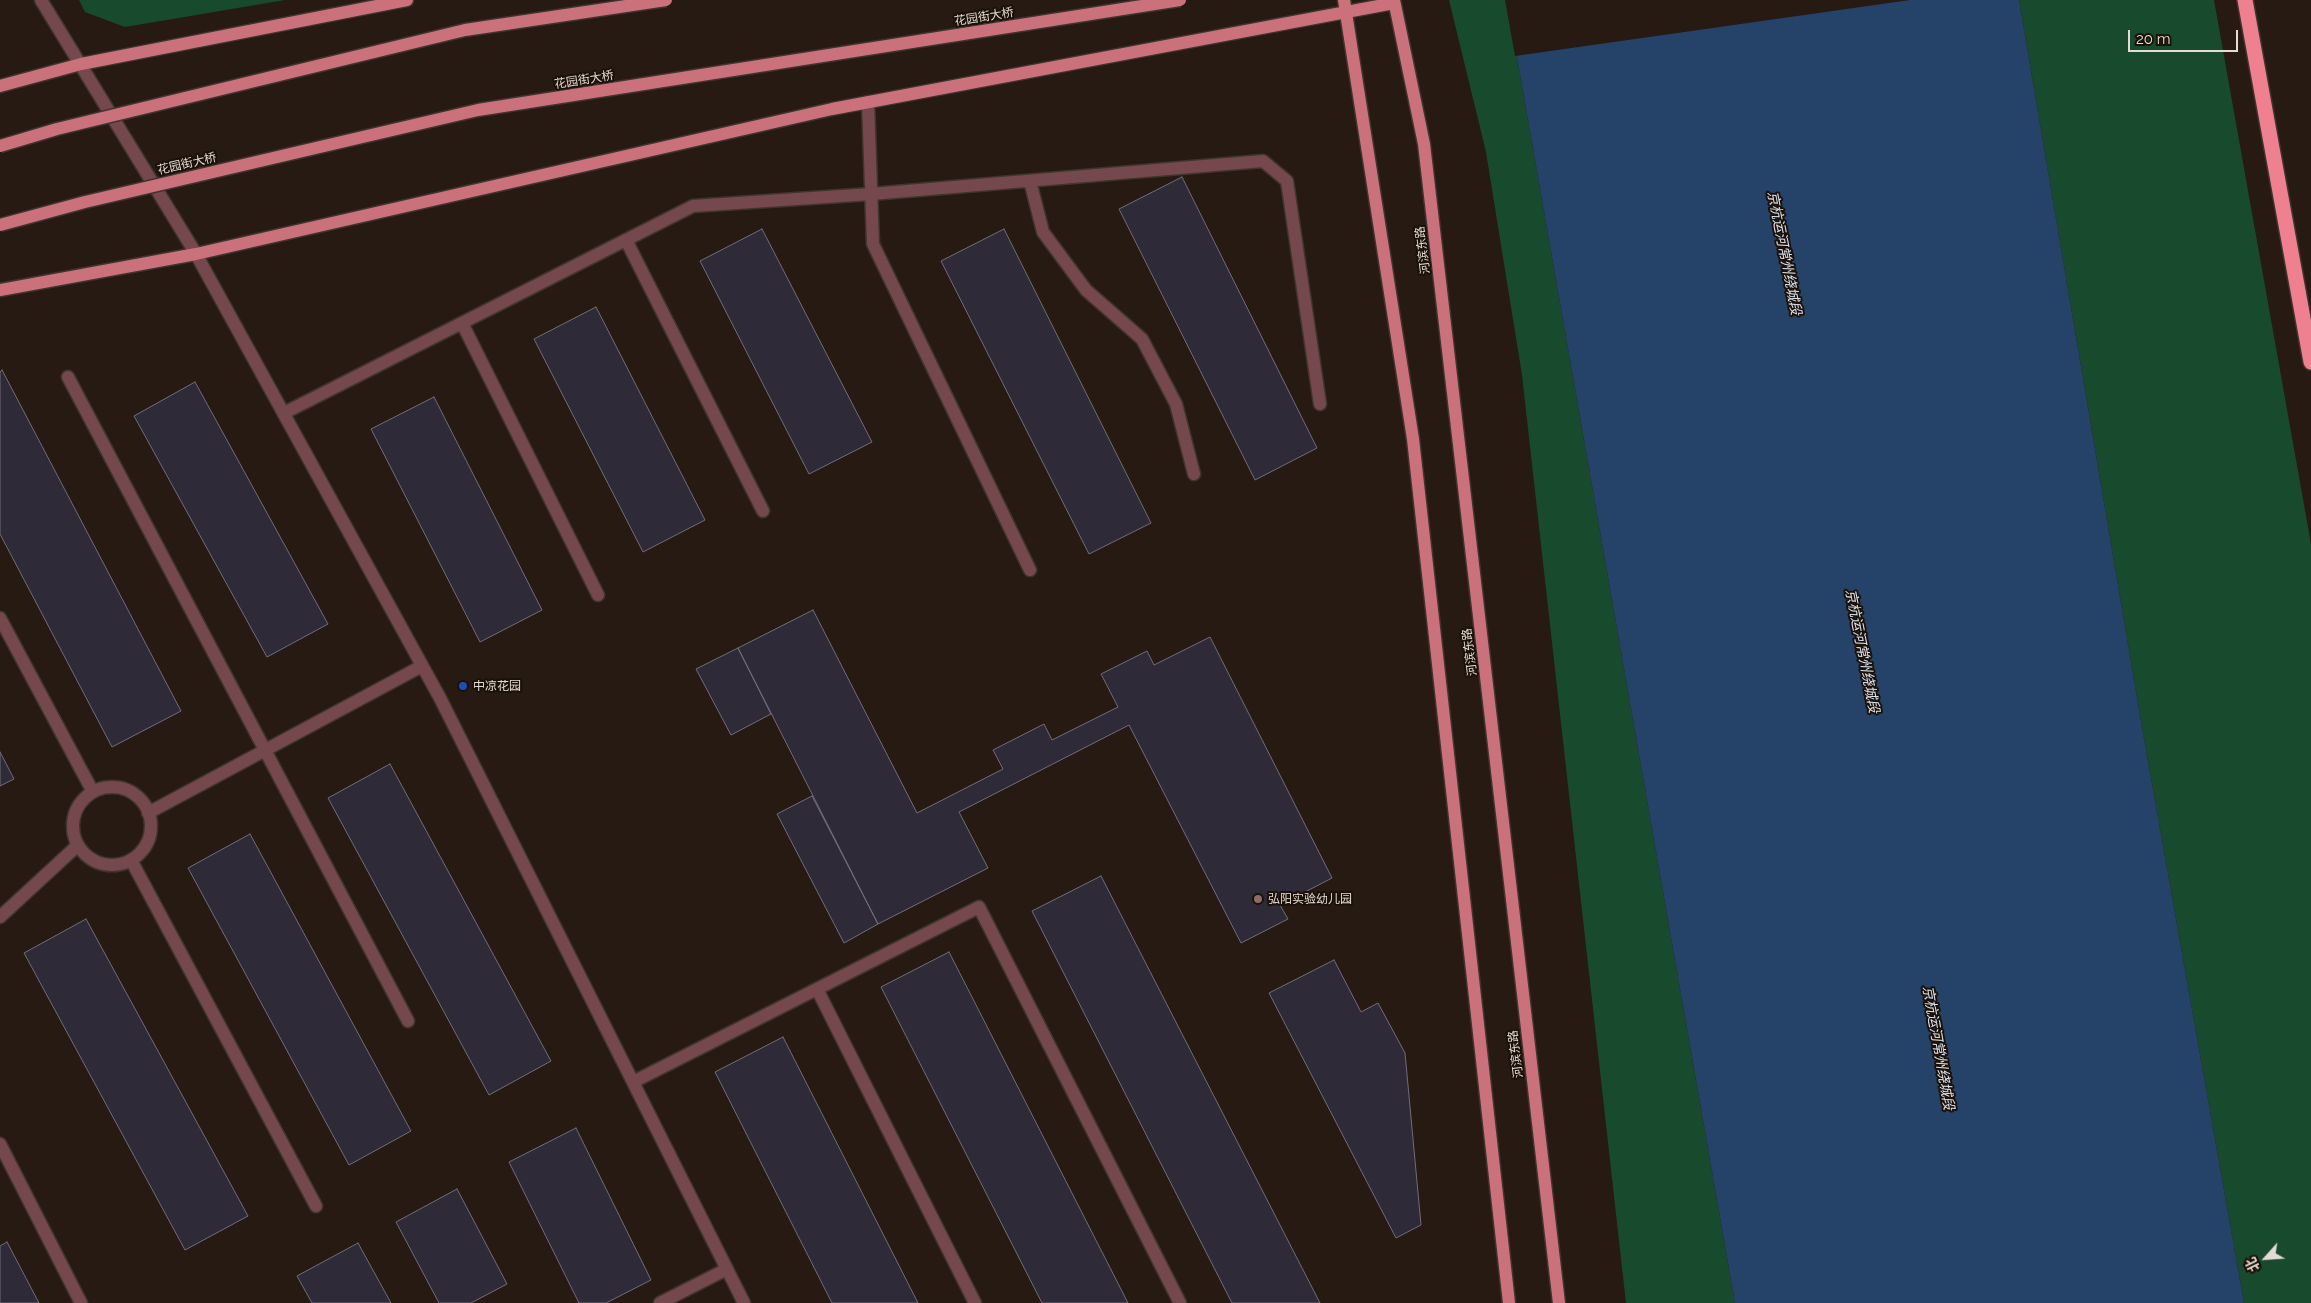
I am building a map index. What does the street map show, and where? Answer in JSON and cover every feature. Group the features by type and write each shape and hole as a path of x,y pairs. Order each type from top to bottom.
{"highway":[{"path":"2245,0 2311,362"}],"main road":[{"path":"0,86 81,64 407,0"},
{"path":"0,146 58,129 465,30 666,0"},
{"name":"花园街大桥","path":"0,225 85,202 478,110 1180,0"},
{"path":"0,290 196,254 868,102 1345,6 1394,1"},
{"name":"河滨东路","path":"1394,1 1424,144 1559,1303"},
{"path":"1345,6 1413,439 1509,1303"}],"street":[{"path":"41,0 196,254 422,666 744,1303"},
{"path":"868,102 873,244 1030,570"},
{"path":"284,413 693,206 871,194 1263,161 1287,181 1320,404"},
{"path":"1030,181 1043,232 1086,290 1142,339 1176,404 1194,474"},
{"path":"626,240 763,511"},
{"path":"462,323 598,595"},
{"path":"68,378 408,1021"},
{"path":"0,618 93,792"},
{"path":"148,813 422,666"},
{"path":"105,787 119,788 132,792 142,801 148,813 151,826 148,840 141,851 131,860 120,864 108,865 96,861 78,846 73,822 77,809 83,799 93,792 105,787"},
{"path":"0,917 78,846"},
{"path":"131,860 316,1206"},
{"path":"633,1082 979,907 1180,1303"},
{"path":"817,989 975,1303"},
{"path":"0,1144 81,1303"},
{"path":"660,1303 727,1269"}],"green space":[{"path":"79,0 285,0 125,27 85,12"},
{"path":"1449,0 1507,0 1735,1303 1626,1303 1522,375 1486,152"},
{"path":"2019,0 2214,0 2311,544 2311,1303 2244,1303 2142,727"}],"water":[{"name":"京杭运河常州绕城段","path":"1507,0 2019,0 2142,727 2244,1303 1735,1303"}],"pier":[{"path":"1505,0 1910,0 1515,56"}],"building":[{"path":"1182,177 1317,448 1255,480 1119,209"},
{"path":"762,229 872,442 809,474 700,261"},
{"path":"1004,229 1151,523 1089,554 941,261"},
{"path":"596,307 705,520 643,552 534,339"},
{"path":"2,370 181,711 112,747 0,534 0,372"},
{"path":"195,382 328,624 267,657 134,416"},
{"path":"434,397 542,610 480,642 371,429"},
{"path":"813,610 917,813 1003,769 993,750 1044,724 1052,740 1118,707 1101,674 1147,651 1154,665 1210,637 1332,878 1280,905 1288,919 1241,943 1129,725 959,812 988,868 878,924 738,648"},
{"path":"738,648 771,714 731,735 696,669"},
{"path":"0,752 14,779 0,786"},
{"path":"390,764 551,1061 489,1095 328,798"},
{"path":"812,796 878,924 844,943 777,814"},
{"path":"250,834 411,1131 349,1165 188,868"},
{"path":"1101,876 1320,1303 1232,1303 1032,911"},
{"path":"86,919 248,1216 185,1250 24,953"},
{"path":"949,952 1128,1303 1042,1303 881,987"},
{"path":"1334,960 1361,1012 1378,1003 1405,1053 1421,1225 1396,1238 1269,993"},
{"path":"783,1037 918,1303 832,1303 715,1072"},
{"path":"576,1128 651,1280 606,1303 579,1303 509,1162"},
{"path":"457,1189 507,1284 471,1303 439,1303 396,1222"},
{"path":"7,1242 39,1303 0,1303 0,1246"},
{"path":"358,1243 391,1303 312,1303 297,1276"}],"place":[{"name":"中凉花园","path":"463,686"},
{"name":"弘阳实验幼儿园","path":"1258,899"}]}
